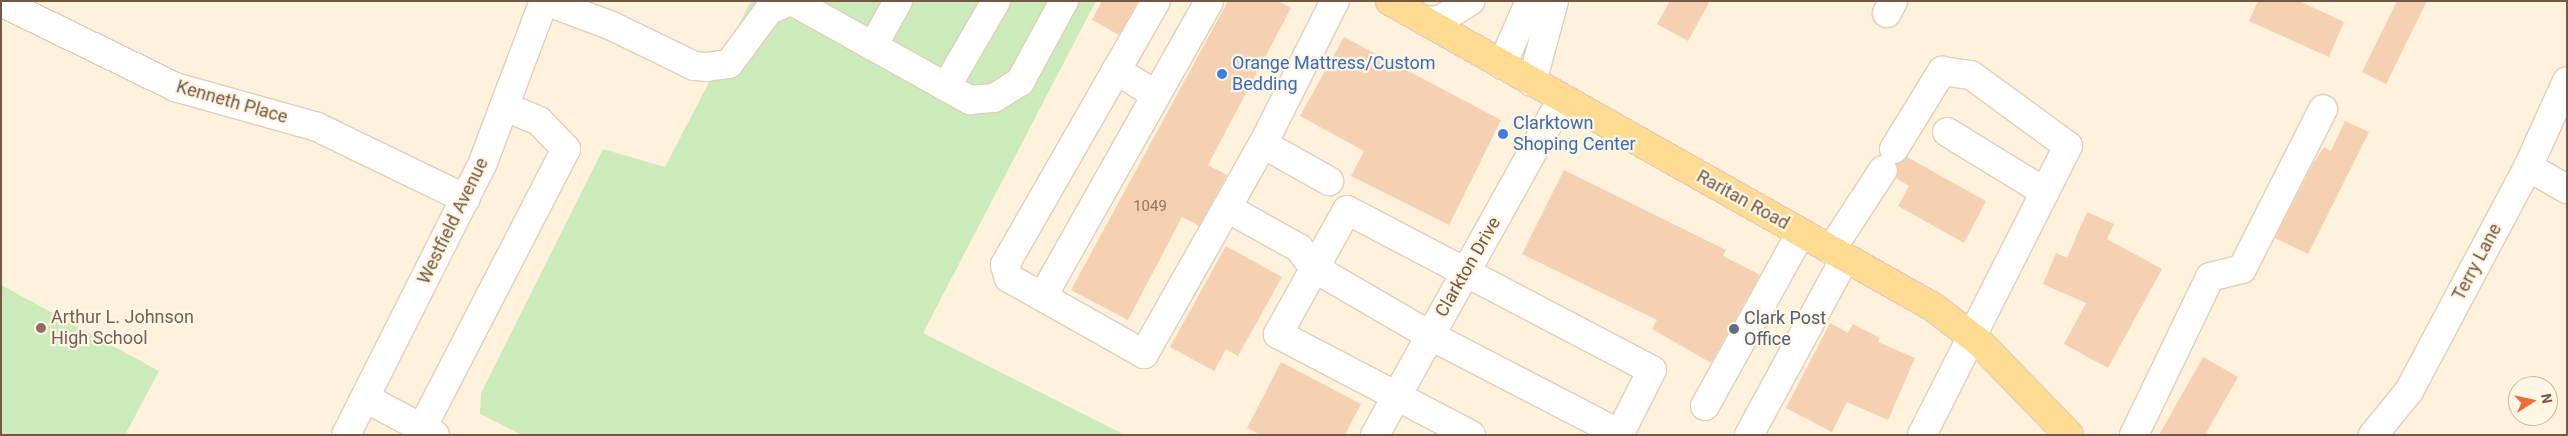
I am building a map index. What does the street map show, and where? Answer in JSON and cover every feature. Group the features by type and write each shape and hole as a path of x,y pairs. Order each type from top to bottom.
{"main road":[{"name":"Raritan Road","path":"1390,1 1933,307 1971,337 2069,435"}],"street":[{"path":"545,1 612,26 694,66 707,67 729,64 769,10 791,1 970,100 994,98 1020,82 1063,2"},
{"name":"Westfield Avenue","path":"346,435 466,198 545,1"},
{"path":"874,46 898,1"},
{"path":"946,87 996,1"},
{"path":"1156,1 1005,265 1008,278 1144,354 1263,144 1335,1"},
{"path":"1042,296 1209,1"},
{"path":"1425,21 1440,20 1471,1"},
{"path":"1502,65 1530,1"},
{"path":"1532,82 1554,1"},
{"name":"Kenneth Place","path":"1,2 174,87 317,127 466,198"},
{"path":"1116,70 1156,95"},
{"path":"1750,435 1838,254 1888,160 1942,71 1971,75 2068,146 1922,435"},
{"name":"Terry Lane","path":"2372,435 2409,391 2528,167 2567,80"},
{"name":"Clarkton Drive","path":"1375,435 1562,99"},
{"path":"365,398 429,432 566,149 539,120 504,106"},
{"path":"2134,435 2210,277 2242,270 2323,109"},
{"path":"1947,132 2045,192"},
{"path":"1263,144 1329,181"},
{"path":"2528,167 2567,189"},
{"path":"1227,208 1299,248 1314,268 1429,335 1620,434 1652,370 1467,270 1347,210 1314,268 1278,334 1471,435"},
{"path":"1704,406 1801,233"}],"green space":[{"path":"751,1 1096,1 923,333 1125,435 522,435 480,414 481,393 603,149 665,167"},
{"name":"Arthur L. Johnson High School","path":"1,285 159,371 125,435 1,435"}],"building":[{"path":"1102,1 1138,1 1119,35 1092,20"},
{"path":"1228,1 1278,1 1291,8 1208,165 1227,175 1199,226 1182,217 1128,320 1071,290"},
{"path":"1670,1 1710,1 1688,41 1657,24"},
{"path":"2258,1 2299,1 2344,22 2329,57 2249,21"},
{"path":"2397,1 2427,1 2386,84 2362,72"},
{"path":"1344,37 1501,120 1449,225 1351,176 1364,151 1300,116"},
{"path":"2345,121 2369,132 2308,254 2275,238 2313,164 2324,147 2331,151"},
{"path":"1907,157 1986,201 1964,243 1898,206 1909,186 1896,178 1897,164"},
{"path":"1564,170 1726,250 1723,256 1760,275 1711,363 1652,329 1657,320 1522,254"},
{"path":"2087,212 2114,224 2107,239 2162,269 2108,368 2064,344 2086,303 2043,284 2056,253 2067,258"},
{"path":"1226,246 1282,277 1238,356 1226,349 1214,371 1170,347"},
{"path":"1830,323 1848,333 1853,324 1880,338 1878,342 1915,358 1888,420 1847,402 1832,432 1786,408"},
{"path":"2203,357 2238,377 2205,435 2159,435"},
{"path":"1281,362 1361,404 1345,435 1260,435 1247,428"}],"place":[{"name":"Orange Mattress/Custom Bedding","path":"1222,74"},
{"name":"Clarktown Shoping Center","path":"1503,134"},
{"name":"Arthur L. Johnson High School","path":"41,328"},
{"name":"Clark Post Office","path":"1734,329"}]}
